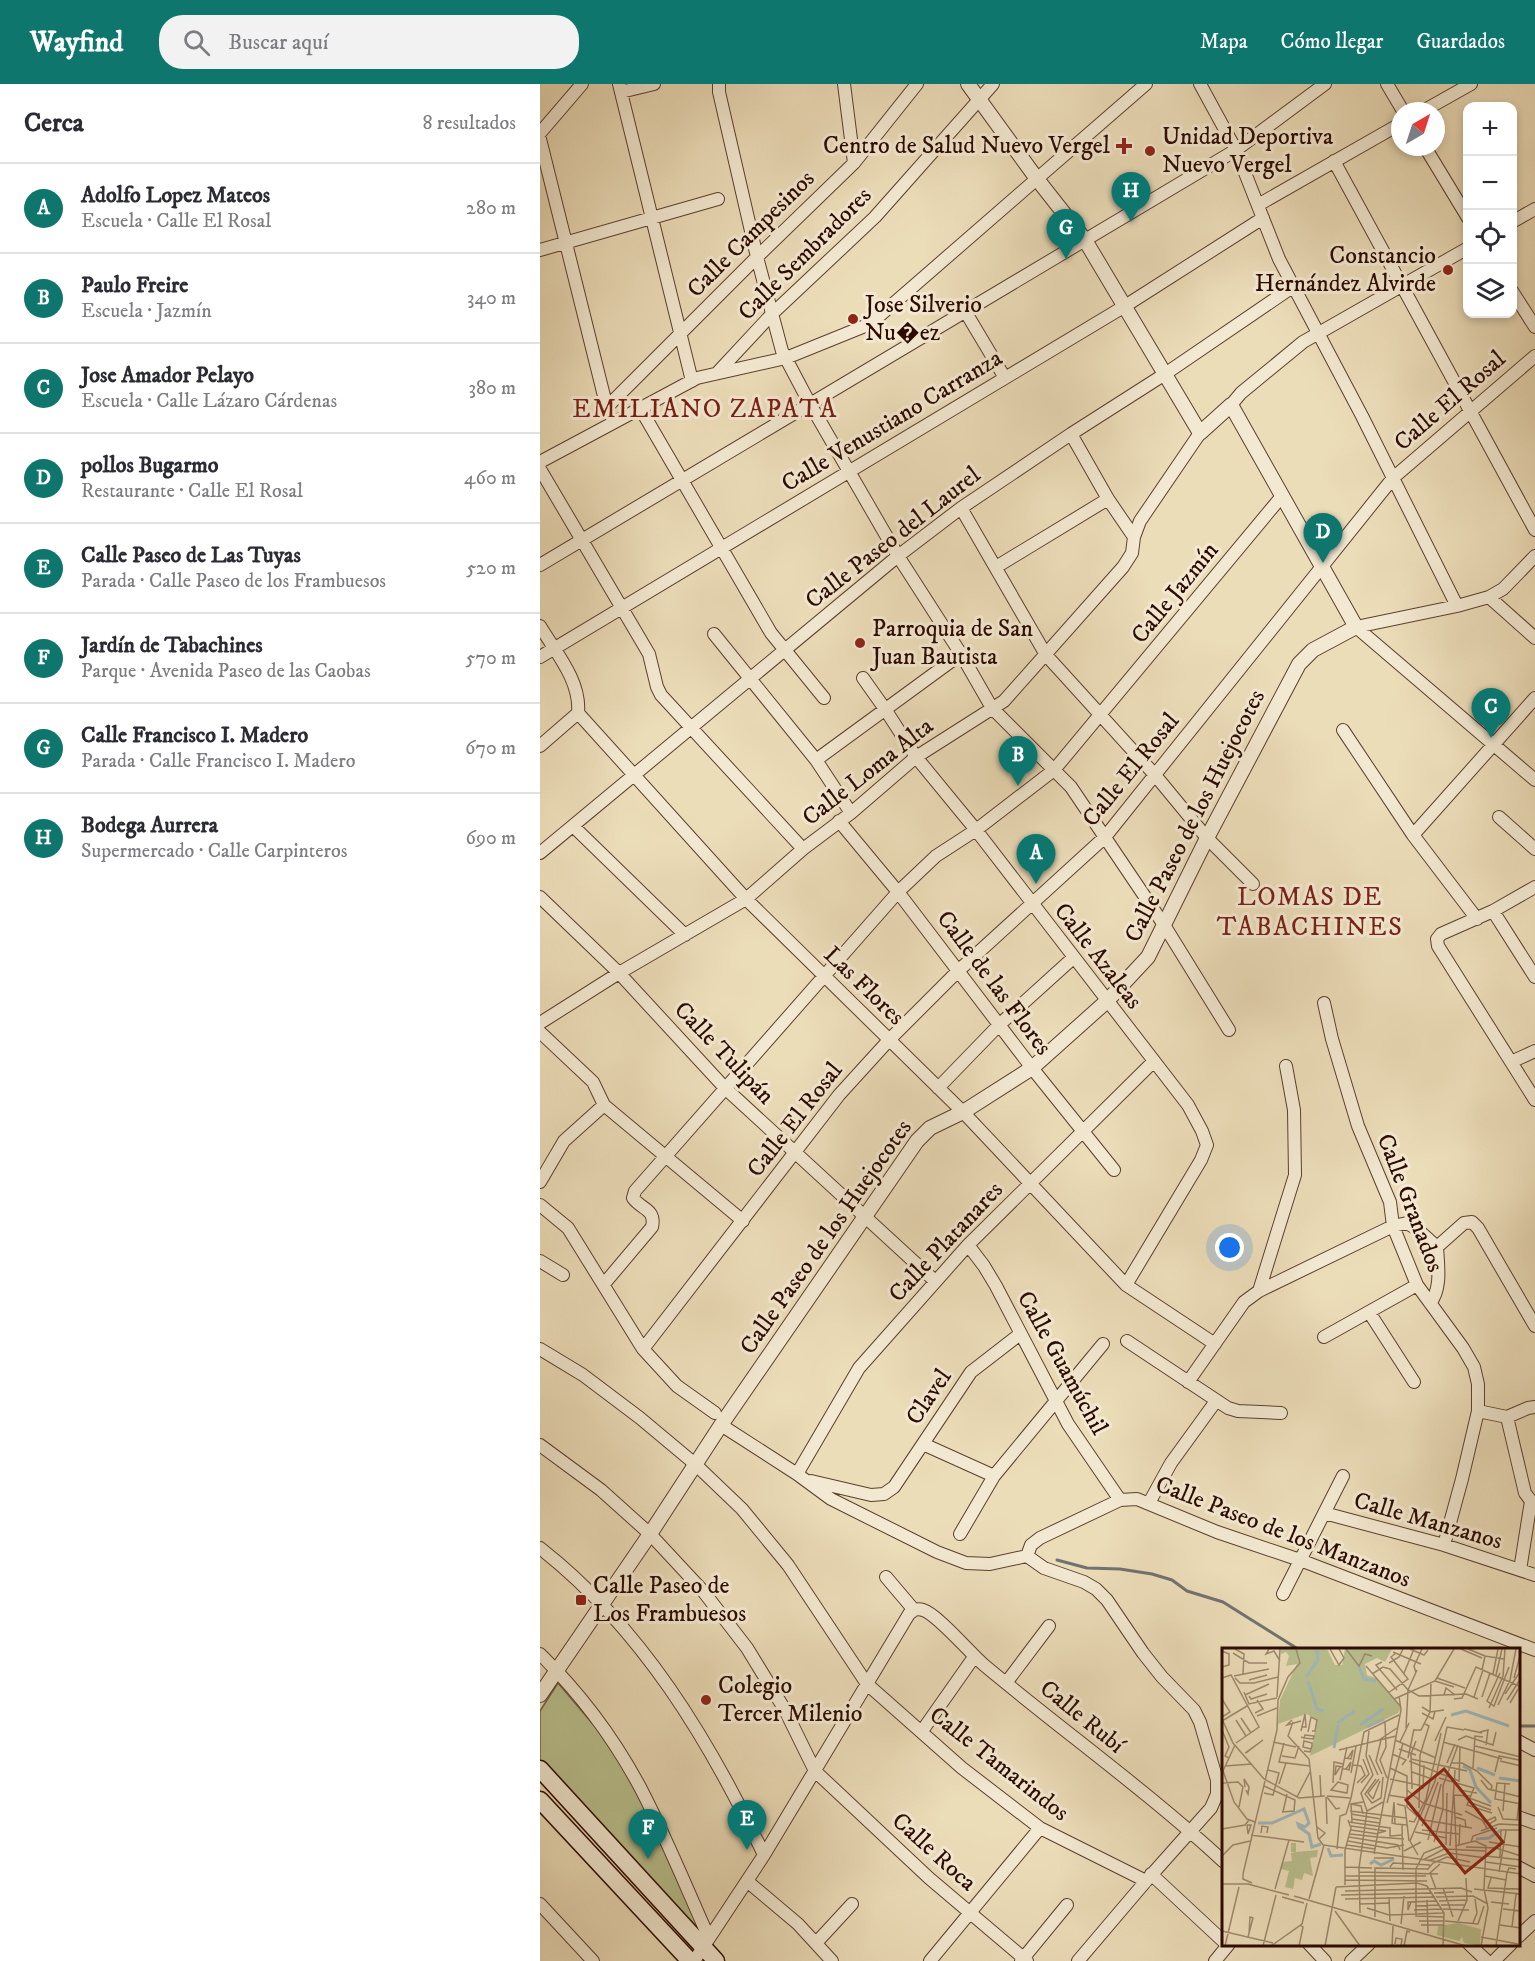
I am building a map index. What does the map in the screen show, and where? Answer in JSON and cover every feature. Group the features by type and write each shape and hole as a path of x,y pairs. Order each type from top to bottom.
{"main road":[{"path":"540,1768 699,1952"},
{"path":"540,1800 699,1952 716,1961"}],"street":[{"path":"540,133 582,84"},
{"path":"654,84 620,88 693,381"},
{"path":"719,84 718,92 782,351 810,404 898,556 961,654 992,708 1071,787 1164,925 1229,1030"},
{"path":"844,84 854,163"},
{"name":"Calle Campesinos","path":"607,407 854,163 916,84"},
{"path":"968,84 1037,179 1085,240 1200,433 1241,393 1303,342 1463,250"},
{"name":"Calle Sembradores","path":"717,372 773,314 875,218 993,84"},
{"path":"540,462 693,381 717,372 786,358 870,324 1146,84"},
{"path":"1200,84 1236,150 1279,259 1457,606"},
{"path":"540,565 1236,150 1325,84"},
{"path":"1387,84 1398,102"},
{"path":"1439,102 1471,84"},
{"path":"540,113 549,123"},
{"path":"1258,205 1391,129"},
{"path":"540,140 611,424"},
{"path":"1430,156 1463,211"},
{"path":"1334,161 1535,530"},
{"path":"540,250 718,199"},
{"path":"1517,219 1535,209"},
{"name":"Calle Venustiano Carranza","path":"540,657 1125,306 1263,218"},
{"name":"Calle Paseo del Laurel","path":"540,853 898,556 961,508 1165,374 1293,286"},
{"path":"1517,299 1535,327"},
{"path":"966,311 1005,378"},
{"name":"Calle El Rosal","path":"644,1349 839,1095 889,1040 958,971 1105,837 1393,478 1535,356"},
{"path":"1231,405 1356,627 1535,780"},
{"path":"640,408 771,633 824,698"},
{"name":"Calle Loma Alta","path":"540,1023 619,973 746,899 803,849 851,813 916,757 1004,701 1123,567 1132,553 1134,537 1140,521 1200,433"},
{"path":"1071,434 1108,499 1134,537"},
{"path":"540,469 649,654 661,695 803,849"},
{"name":"Calle Jazmín","path":"604,1284 652,1227 654,1218 633,1198 635,1191 898,891 936,856 976,830 1054,770 1282,496"},
{"path":"996,567 1108,499"},
{"path":"961,508 1046,655 1155,775 1207,838 1253,884"},
{"path":"1356,627 1489,597 1503,589 1535,556"},
{"path":"1489,597 1535,638"},
{"path":"540,626 574,682 579,701 578,713 540,746"},
{"name":"Calle Paseo de los Huejocotes","path":"540,1695 650,1534 695,1464 718,1419 865,1217 917,1141 930,1128 963,1112 1032,1068 1107,1001 1148,957 1207,838 1299,664 1313,650 1356,627"},
{"path":"714,634 816,760 851,813"},
{"path":"816,760 961,654"},
{"name":"Calle Azaleas","path":"863,678 916,757 976,830 1188,1105 1202,1131 1207,1145 1202,1160 1126,1285"},
{"path":"1413,835 1535,698"},
{"name":"Las Flores","path":"578,713 746,899 963,1112 1126,1285 1215,1344"},
{"path":"1343,730 1413,835 1477,919"},
{"path":"1499,817 1535,849"},
{"name":"Calle de las Flores","path":"839,821 898,891 1032,1068 1114,1170"},
{"path":"573,826 685,935"},
{"path":"1535,887 1493,911 1441,934 1437,939 1438,946 1535,1100"},
{"name":"Calle Tulipán","path":"540,897 619,973 725,1088 935,1281"},
{"path":"1493,911 1535,977"},
{"path":"938,1088 999,1025 1073,958"},
{"name":"Calle Granados","path":"1324,1003 1332,1039 1358,1126 1390,1202 1393,1226 1417,1285 1463,1348 1474,1367 1478,1384 1478,1411 1444,1545"},
{"path":"540,1032 593,1082 604,1105 743,1221"},
{"path":"1511,1062 1535,1052"},
{"name":"Calle Platanares","path":"800,1477 859,1368 968,1245 1154,1061"},
{"path":"1259,1291 1295,1175 1294,1110 1286,1066"},
{"path":"540,1182 564,1141 604,1105"},
{"path":"540,1205 568,1228 644,1349 677,1386 718,1419 831,1499 937,1552 966,1563 990,1564 1027,1556 1044,1568 1084,1582 1096,1589 1107,1600 1162,1677 1194,1710 1200,1722 1217,1780 1217,1794 1211,1808 1079,1960"},
{"path":"1437,1247 1464,1223 1472,1222 1478,1228 1535,1326"},
{"path":"1188,1382 1244,1302 1259,1291 1393,1226 1407,1223 1437,1247 1437,1289 1436,1296 1430,1303"},
{"name":"Calle Guamúchil","path":"968,1245 984,1266 1068,1424 1120,1500"},
{"path":"540,1261 563,1275"},
{"path":"1324,1338 1417,1285"},
{"path":"1369,1312 1414,1382"},
{"name":"Clavel","path":"800,1477 871,1495 884,1494 894,1487 972,1372 1020,1334"},
{"path":"1127,1341 1228,1408 1238,1412 1281,1413"},
{"path":"960,1534 994,1476 1103,1344"},
{"name":"Calle Tamarindos","path":"540,1349 583,1375 640,1418 695,1464 742,1509 788,1565 867,1684 962,1768 1040,1828 1148,1878 1222,1941"},
{"path":"1149,1503 1172,1463 1216,1401"},
{"path":"1478,1411 1507,1416 1535,1407"},
{"path":"1507,1416 1525,1493 1533,1501 1520,1570"},
{"path":"923,1444 994,1476"},
{"path":"540,1445 601,1490 650,1534 703,1591 747,1648 785,1710 815,1771"},
{"path":"1283,1594 1343,1476"},
{"name":"Calle Paseo de los Manzanos","path":"1027,1556 1031,1545 1040,1538 1120,1500 1137,1499 1217,1532 1300,1560 1535,1650"},
{"name":"Calle Manzanos","path":"1324,1513 1444,1545 1535,1575"},
{"path":"540,1548 561,1564 602,1604 641,1649 677,1697 738,1800 764,1855"},
{"path":"699,1952 764,1855 909,1614 914,1610 886,1577"},
{"name":"Calle Rubí","path":"914,1610 921,1609 934,1618 974,1657 1191,1831 1222,1860"},
{"path":"1006,1683 1049,1626"},
{"path":"540,1654 602,1725 640,1788 699,1952"},
{"path":"922,1731 974,1657"},
{"path":"1520,1743 1535,1750"},
{"name":"Calle Roca","path":"815,1771 929,1878 1024,1960"},
{"path":"1520,1818 1535,1823"},
{"path":"930,1961 1040,1828"},
{"path":"1520,1868 1535,1876"},
{"path":"747,1881 773,1902 832,1961"},
{"path":"540,1904 593,1961"},
{"path":"816,1943 852,1904"},
{"path":"1024,1960 1067,1905"},
{"path":"1520,1935 1535,1921"},
{"path":"1215,1961 1225,1946"},
{"path":"1311,1946 1325,1961"},
{"path":"1351,1961 1367,1946"},
{"path":"1471,1946 1487,1961"},
{"path":"1494,1961 1509,1946"}],"green space":[{"path":"558,1683 597,1729 637,1789 702,1929 698,1936 540,1763 540,1711"}],"waterway":[{"path":"1057,1560 1087,1568 1120,1569 1172,1580 1187,1591 1223,1602 1296,1648"},
{"path":"1520,1726 1535,1726"}],"place":[{"name":"Centro de Salud Nuevo Vergel","path":"1124,146"},
{"name":"Unidad Deportiva Nuevo Vergel","path":"1150,151"},
{"name":"Bodega Aurrera","path":"1131,222"},
{"name":"Calle Francisco I. Madero","path":"1066,259"},
{"name":"Constancio Hernández Alvirde","path":"1448,270"},
{"name":"Jose Silverio Nu�ez","path":"853,319"},
{"name":"pollos Bugarmo","path":"1323,563"},
{"name":"Parroquia de San Juan Bautista","path":"860,643"},
{"name":"Jose Amador Pelayo","path":"1491,738"},
{"name":"Paulo Freire","path":"1018,786"},
{"name":"Adolfo Lopez Mateos","path":"1036,884"},
{"name":"Calle Paseo de Los Frambuesos","path":"581,1600"},
{"name":"Colegio Tercer Milenio","path":"706,1700"},
{"name":"Calle Paseo de Las Tuyas","path":"747,1850"},
{"name":"Jardín de Tabachines","path":"648,1859"}],"district":[{"name":"EMILIANO ZAPATA","path":"705,409"},
{"name":"LOMAS DE TABACHINES","path":"1310,912"}]}
